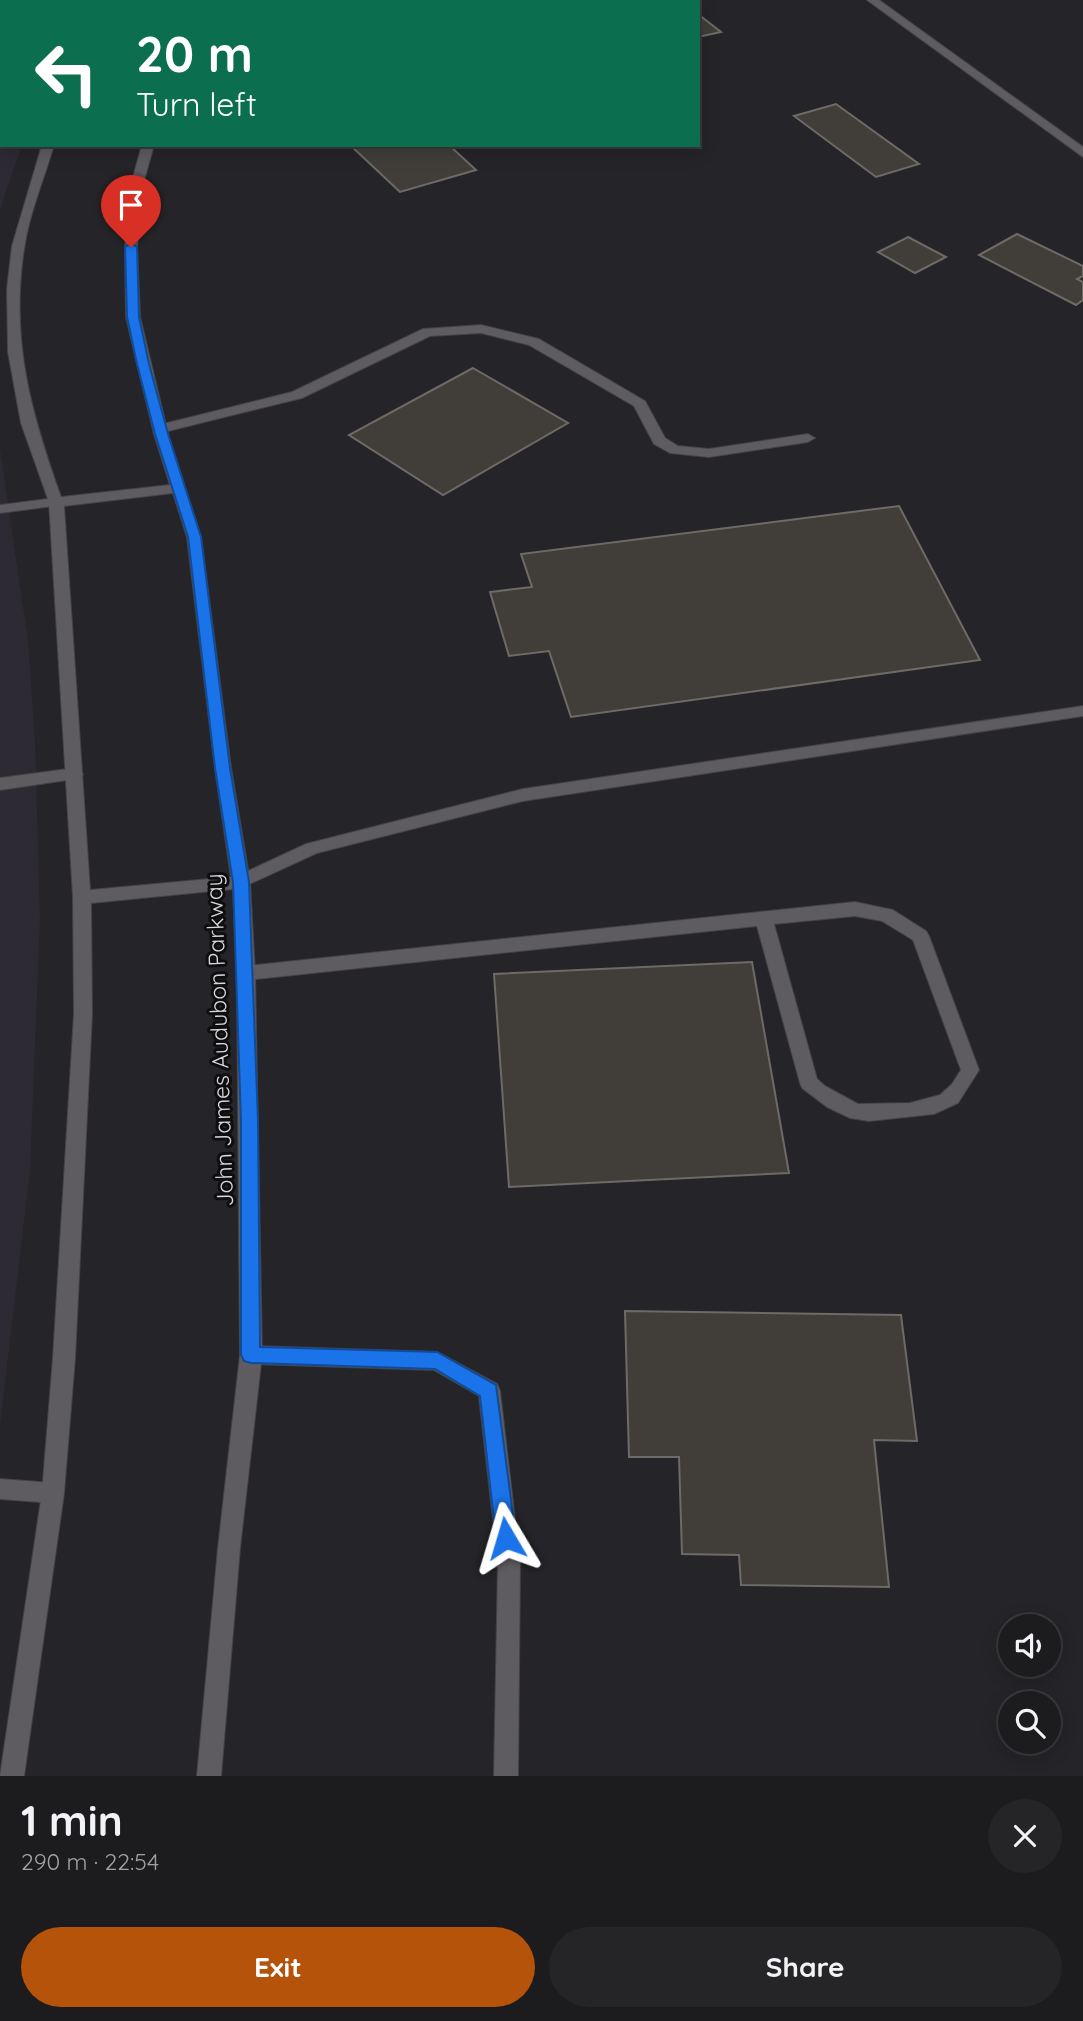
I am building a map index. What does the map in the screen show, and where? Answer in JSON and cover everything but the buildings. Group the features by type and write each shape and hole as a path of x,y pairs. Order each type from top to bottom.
{"main road":[{"path":"872,0 1083,153"},
{"path":"12,1776 53,1493 64,1358 72,1170 83,1014 82,897 56,502 28,423 15,352 13,289 18,246 47,147"},
{"name":"John James Audubon Parkway","path":"147,147 139,177 131,247 133,317 160,429 194,537 223,768 241,882 246,973 251,1355 229,1548 209,1776"},
{"path":"160,429 298,395 391,347 428,332 481,329 534,342 640,404 659,440 675,450 709,453 808,438"},
{"path":"0,509 178,488"},
{"path":"82,897 241,882 312,848 523,795 1083,711"},
{"path":"0,785 75,774"},
{"path":"246,973 855,909 887,915 920,936 970,1070 958,1091 942,1104 886,1113 853,1111 829,1100 809,1083 764,919"},
{"path":"251,1355 437,1361 489,1391 509,1563 506,1776"},
{"path":"0,1489 53,1493"}],"shaded area":[{"path":"0,147 21,147 0,209"},
{"path":"0,449 28,641 35,741 40,919 30,1170 0,1425"}],"route":[{"path":"131,247 133,317 143,364 161,434 194,537 223,768 241,882 246,973 251,1355 437,1361 489,1391 506,1538"}]}
